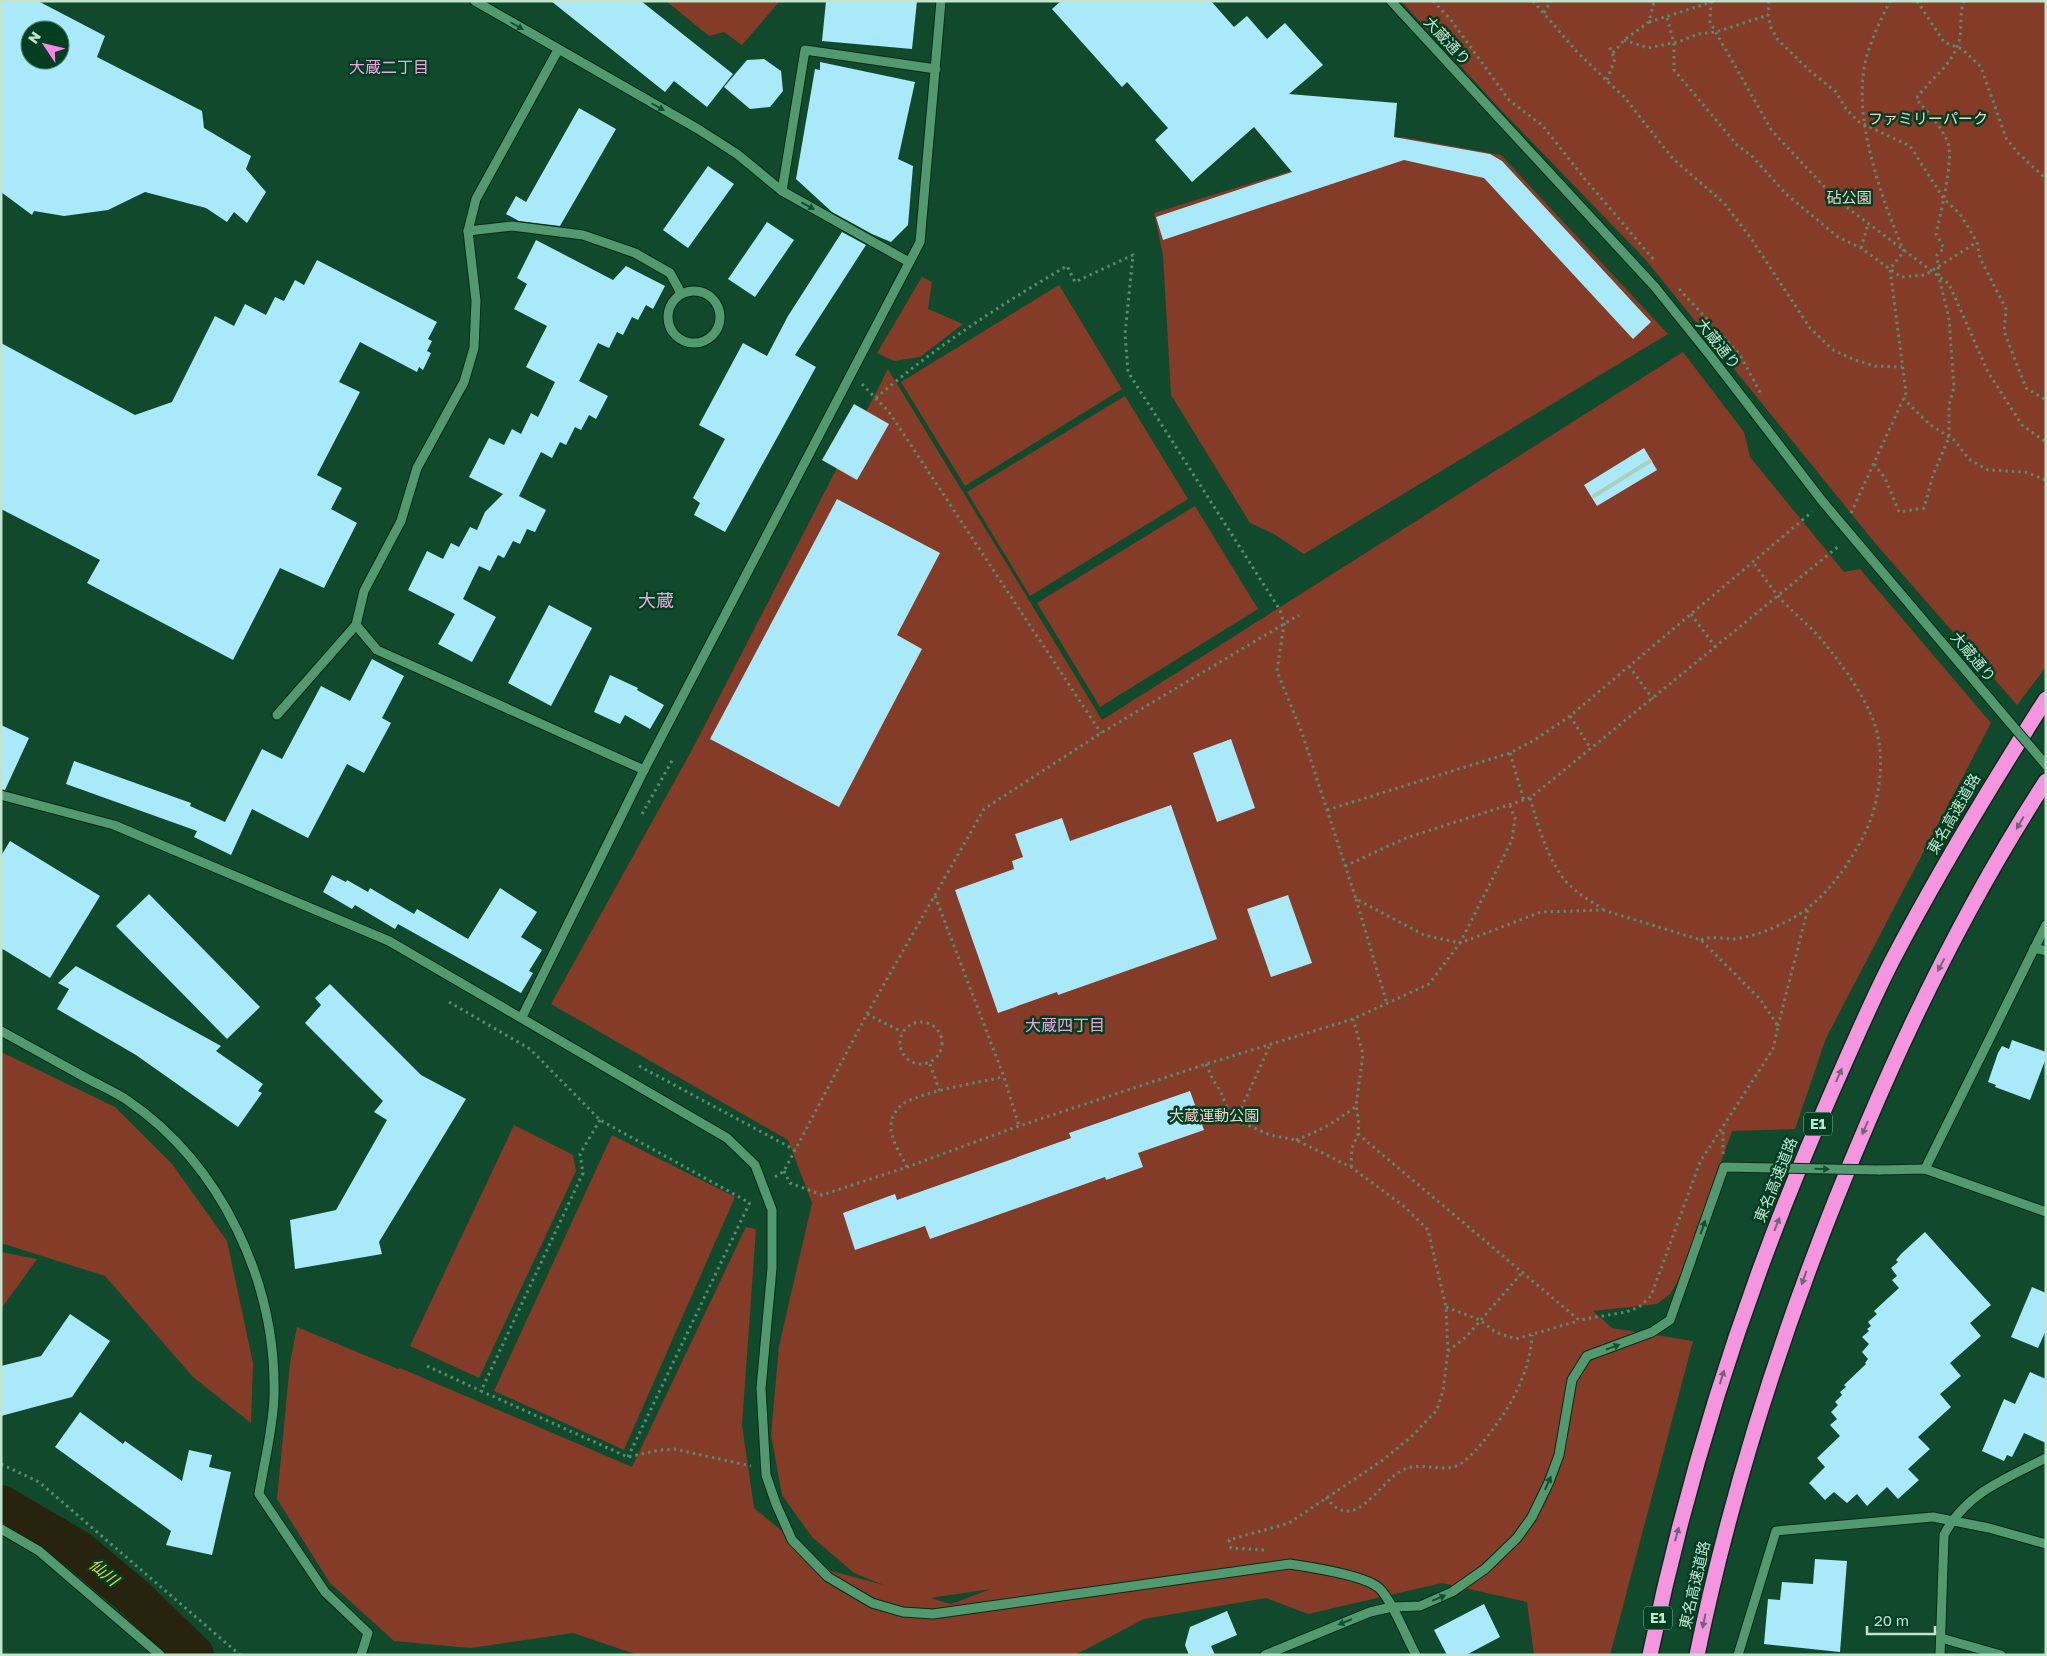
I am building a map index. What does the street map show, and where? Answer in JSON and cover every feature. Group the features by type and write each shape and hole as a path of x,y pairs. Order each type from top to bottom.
{"highway":[{"name":"東名高速道路","path":"1650,1655 1665,1581 1694,1472 1726,1365 1763,1260 1805,1153 1891,964 1978,807 2046,699"},
{"name":"東名高速道路","path":"1697,1655 1711,1586 1738,1486 1771,1377 1804,1279 1843,1179 1888,1074 1932,981 1982,888 2046,781"}],"street":[{"path":"475,1 714,139 737,154 782,192 909,262"},
{"path":"522,1017 644,770 920,242 941,1"},
{"name":"大蔵通り","path":"1391,1 1654,287 1845,528 2046,765"},
{"path":"277,715 356,626 364,591 401,521 417,468 464,382 474,348 476,301 468,231 476,199 558,50"},
{"path":"782,192 805,50 936,69"},
{"path":"468,231 512,226 582,235 635,253 670,273 681,293"},
{"path":"699,290 707,293 719,308 720,319 718,328 706,340 689,343 681,340 674,334 669,325 669,307 681,293 699,290"},
{"path":"356,626 377,650 644,770"},
{"path":"1,795 114,825 380,937 522,1017 726,1138 755,1165 772,1210 772,1258 761,1388 766,1468 776,1504 792,1540 828,1577 872,1603 903,1612 933,1614 1290,1564 1345,1574 1378,1587 1392,1607 1416,1655"},
{"path":"1925,1169 2046,925"},
{"path":"2034,948 2046,951"},
{"path":"1,1031 127,1100 179,1143 221,1200 244,1240 259,1285 271,1342 274,1398 260,1494 325,1592 368,1633 361,1655"},
{"path":"1265,1655 1370,1612 1392,1607 1420,1606 1452,1592 1485,1570 1517,1538 1532,1517 1559,1455 1572,1380 1587,1356 1652,1332 1670,1320 1724,1167 1925,1169 2046,1212"},
{"path":"1940,1655 1944,1535 1951,1521 1975,1495 2046,1458"},
{"path":"1738,1655 1776,1531 1933,1517 1989,1528 2046,1544"},
{"path":"1,1529 26,1542 46,1556 160,1655"},
{"path":"1941,1638 2001,1655"}],"path":[{"path":"1533,1 1578,53 1625,98 1674,159 1724,203 1750,237 1810,328 1834,350 1855,360 1875,366 1902,367"},
{"path":"1544,12 1551,1"},
{"path":"1649,22 1654,1"},
{"path":"1769,1 1768,15 1771,28 1778,40 1808,70 1836,92 1846,109 1866,126 1910,146 1944,199 1960,214 1977,242 1980,258 2006,309 2004,331 2026,388 2046,400"},
{"path":"1890,1 1870,46 1862,76 1866,126 1885,208 1904,251"},
{"path":"1917,1 1944,42 1958,47 1981,67 2006,138 2017,152 2046,179"},
{"path":"1874,464 1885,478 1899,512 1924,508 1933,475 1949,437 1949,405 1954,387 1949,319 1939,277 1937,255 1944,248 1936,234 1948,180 1948,144 1931,115 1916,99 1926,85 1942,71 1958,47 1962,25 1960,9 1964,1"},
{"path":"1613,53 1624,40 1649,22 1667,18 1712,2 1710,22 1772,131 1837,200 1949,284 1988,372 2022,425 2046,442"},
{"path":"1624,40 1648,48 1674,43 1698,34 1716,32 1768,15"},
{"path":"1667,18 1674,43 1674,70 1737,145 1753,157 1770,179 1798,205 1838,237 1861,248 1901,278 1925,275 1930,270 1977,242"},
{"path":"1607,80 1615,59 1609,46"},
{"path":"1861,248 1868,224"},
{"path":"1845,528 1906,392 1890,269 1904,251"},
{"path":"876,398 912,366 993,310 1067,266 1075,282 1132,255 1125,334 1128,372 1280,610 1284,624 1277,671 1302,733 1356,899 1387,1004"},
{"path":"851,373 890,412 1101,734"},
{"path":"1904,398 1929,424 1954,440 1968,459 1988,470 2026,472 2046,480"},
{"path":"1327,810 1510,753 1533,741 1570,716 1824,502"},
{"path":"1345,866 1406,838 1530,798 1779,597 1852,535"},
{"path":"1701,940 1706,937 1735,939 1770,929 1808,908 1834,882 1851,860 1865,833 1880,781 1880,755 1873,719 1862,696 1825,643 1779,597 1753,562"},
{"path":"1691,614 1716,648"},
{"path":"763,1186 784,1171 867,1014 984,809 1101,734 1299,615"},
{"path":"1629,666 1653,699"},
{"path":"1570,716 1591,749"},
{"path":"1510,753 1524,801"},
{"path":"1530,798 1540,834 1564,878 1579,893 1603,910 1701,940 1760,999 1778,1026"},
{"path":"784,1171 790,1183 822,1195 1019,1126 1206,1064 1353,1020 1429,984 1460,943 1512,840 1515,818 1510,806"},
{"path":"935,895 1004,1077 1019,1126"},
{"path":"1356,899 1424,935 1460,943 1541,912 1603,910"},
{"path":"1446,1308 1480,1320 1495,1332 1516,1339 1579,1320 1639,1308 1652,1296 1700,1162 1773,1049 1808,908"},
{"path":"449,1002 530,1049 600,1120 750,1203 628,1458"},
{"path":"867,1014 902,1032"},
{"path":"1351,1167 1352,1148 1358,1134 1356,1106 1363,1054 1353,1020"},
{"path":"921,1022 930,1024 940,1034 940,1053 930,1064 923,1066 907,1060 902,1052 900,1043 902,1032 911,1023 921,1022"},
{"path":"1236,1120 1270,1045"},
{"path":"930,1064 940,1092"},
{"path":"1206,1064 1212,1080 1220,1090 1230,1115 1236,1120 1270,1135 1296,1140 1351,1167 1405,1207 1428,1230 1446,1308 1448,1351 1443,1391 1437,1410 1413,1435 1383,1460 1289,1523 1230,1540 1231,1548 1270,1550"},
{"path":"638,1066 795,1150"},
{"path":"906,1167 890,1125 897,1109 906,1102 1004,1077"},
{"path":"1296,1140 1314,1134 1356,1106"},
{"path":"480,1391 583,1172 580,1154 600,1120"},
{"path":"1723,1129 1724,1167"},
{"path":"1358,1134 1521,1274 1579,1320"},
{"path":"1448,1351 1466,1337 1521,1274"},
{"path":"1326,1497 1336,1509 1347,1511 1366,1504 1399,1471 1411,1466 1454,1468 1470,1456 1496,1427 1516,1391 1532,1353 1532,1335"},
{"path":"427,1366 628,1458 659,1450 674,1450 746,1466 766,1468"},
{"path":"1,1464 39,1482 240,1655"}],"green space":[{"path":"666,1 780,1 742,45 724,32 709,36"},
{"name":"砧公園","path":"1401,1 2046,1 2046,667 2017,705 1875,543 1645,259 1500,109"},
{"path":"1402,137 1501,155 1668,334 1304,554 1274,534 1250,523 1171,395 1163,255 1154,213"},
{"path":"922,277 932,282 928,309 963,324 920,357 894,361 877,353"},
{"path":"1059,285 1122,389 965,486 901,382"},
{"name":"大蔵運動公園","path":"1683,352 1744,432 1750,457 1844,572 1860,569 1991,723 1826,1038 1795,1129 1732,1131 1680,1277 1670,1294 1657,1304 1593,1311 1612,1328 1693,1341 1610,1655 1534,1655 1527,1602 1442,1583 1308,1614 1266,1598 1144,1619 1075,1655 638,1655 573,1633 470,1648 394,1641 330,1583 277,1499 290,1363 297,1327 398,1369 400,1368 632,1467 746,1227 756,1229 742,1425 754,1508 831,1571 884,1585 854,1573 812,1537 782,1495 771,1435 779,1346 812,1203 788,1140 551,1004 693,748 888,369 1102,720","holes":["991,1589 951,1604 930,1598"]},
{"path":"1125,396 1188,499 1030,596 967,492"},
{"path":"1195,506 1258,609 1100,707 1037,603"},
{"path":"1,1052 115,1107 172,1164 227,1241 253,1363 251,1423 193,1377 105,1276 1,1243"},
{"path":"514,1125 573,1155 576,1171 479,1378 410,1346"},
{"path":"612,1135 735,1197 624,1450 494,1391"},
{"path":"1,1252 37,1259 1,1309"}],"building":[{"path":"1,1 38,1 105,36 97,57 202,111 204,128 251,156 246,169 266,192 247,223 234,212 227,222 206,208 145,192 108,210 64,216 34,211 32,215 1,192"},
{"path":"551,1 641,1 733,74 707,107 674,81 665,92"},
{"path":"826,1 917,1 912,49 822,41"},
{"path":"1061,1 1211,1 1234,27 1247,16 1267,39 1285,23 1323,65 1289,94 1397,103 1394,137 1490,154 1502,161 1651,322 1633,339 1484,178 1404,160 1163,240 1156,217 1292,172 1254,127 1192,182 1155,140 1168,128 1127,82 1122,87 1052,9"},
{"path":"764,59 781,71 783,91 770,107 750,109 724,87 747,60"},
{"path":"820,62 915,82 898,159 913,166 908,225 891,242 832,212 796,179 815,69 820,70"},
{"path":"579,108 616,129 560,226 519,221 506,214 516,196 526,202"},
{"path":"708,166 734,184 688,248 663,230"},
{"path":"767,222 794,240 755,297 728,279"},
{"path":"842,232 866,245 795,355 816,367 725,532 694,515 700,503 693,498 725,439 699,425 743,343 767,356 788,316"},
{"path":"536,240 613,280 626,266 665,286 653,309 646,305 638,320 632,317 623,335 617,332 609,348 598,343 579,381 608,396 596,419 589,415 581,430 575,427 566,445 560,442 552,458 541,452 519,496 546,510 535,532 527,529 520,544 513,541 504,558 498,555 490,571 479,566 463,599 496,617 472,662 438,644 455,614 408,590 427,551 443,559 451,543 459,547 470,527 477,530 485,512 503,494 469,477 489,438 504,445 512,429 521,434 531,413 538,417 555,382 526,367 547,326 514,309 527,284 517,278"},
{"path":"317,260 437,322 428,339 432,341 427,351 431,353 423,370 419,367 417,372 360,342 339,382 360,392 317,475 342,488 331,509 357,523 324,588 280,568 233,660 87,583 100,560 1,509 1,343 135,415 172,402 215,316 234,326 245,304 266,315 275,297 284,301 295,280 304,285"},
{"path":"854,404 889,424 857,480 822,460"},
{"path":"1644,448 1657,470 1597,506 1584,485"},
{"path":"837,499 940,553 897,635 922,649 839,807 710,739"},
{"path":"549,605 592,628 551,706 508,683"},
{"path":"372,659 404,676 382,718 391,723 364,773 347,764 308,838 252,809 231,855 194,837 197,831 66,784 74,761 191,803 190,806 225,822 262,749 282,759 321,686 350,701"},
{"path":"610,675 638,688 637,690 664,705 650,729 625,715 620,724 594,712"},
{"path":"1,725 29,738 5,790 1,789"},
{"path":"1231,739 1255,808 1217,822 1193,753"},
{"path":"1171,805 1217,939 1058,995 1057,992 998,1013 955,890 1014,869 1012,861 1023,857 1015,834 1062,818 1070,841"},
{"path":"10,841 100,896 50,978 1,948 1,856"},
{"path":"332,875 346,882 347,880 368,892 370,888 414,914 417,909 468,939 500,888 537,912 521,937 542,950 529,971 533,973 521,993 398,924 395,929 355,905 352,909 323,892"},
{"path":"149,894 260,1007 227,1039 116,926"},
{"path":"1288,895 1312,963 1271,977 1247,909"},
{"path":"76,966 221,1046 216,1051 263,1084 258,1091 262,1093 238,1127 136,1055 57,1009 69,989 58,983"},
{"path":"330,984 421,1075 466,1099 379,1242 382,1254 295,1269 290,1220 336,1210 387,1120 374,1112 383,1101 305,1023 321,1005 315,998"},
{"path":"2012,1040 2046,1052 2046,1058 2030,1100 1995,1087 1996,1085 1988,1082 2002,1046 2009,1049"},
{"path":"1190,1091 1204,1130 1138,1153 1143,1167 1106,1180 1105,1177 930,1239 925,1226 855,1250 843,1213 895,1194 897,1200 1071,1138 1069,1133"},
{"path":"1925,1232 1991,1305 1970,1323 1981,1336 1950,1363 1961,1376 1940,1394 1951,1407 1918,1437 1930,1449 1908,1469 1919,1480 1898,1499 1887,1487 1867,1506 1857,1494 1847,1503 1834,1492 1825,1500 1809,1483 1825,1467 1817,1458 1840,1436 1830,1425 1837,1419 1831,1412 1838,1405 1835,1402 1842,1395 1840,1392 1846,1387 1844,1385 1866,1364 1868,1359 1862,1352 1869,1344 1862,1337 1869,1331 1867,1329 1871,1326 1868,1322 1877,1314 1874,1311 1899,1288 1892,1280 1897,1276 1891,1268 1898,1262 1896,1260 1901,1254"},
{"path":"2032,1287 2046,1293 2046,1330 2038,1348 2011,1337"},
{"path":"70,1314 110,1341 72,1397 1,1416 1,1366 41,1356"},
{"path":"2030,1372 2046,1379 2046,1443 2024,1433 2012,1457 2007,1455 2004,1461 1982,1451 2004,1399 2015,1404"},
{"path":"80,1412 123,1444 125,1441 182,1481 189,1450 212,1455 209,1467 231,1472 212,1555 166,1545 171,1531 55,1447"},
{"path":"1815,1559 1847,1561 1840,1652 1764,1644 1768,1599 1780,1600 1782,1582 1813,1584"},
{"path":"1484,1604 1500,1637 1466,1655 1447,1655 1434,1630"},
{"path":"1227,1611 1237,1635 1211,1646 1215,1655 1189,1655 1185,1645 1190,1627"}],"waterway":[{"name":"仙川","path":"1,1505 78,1550 134,1597 194,1655"}],"railway":[{"path":"1594,496 1650,461"}],"district":[{"name":"大蔵二丁目","path":"389,67"},
{"name":"大蔵","path":"656,601"},
{"name":"大蔵四丁目","path":"1065,1025"}],"park label":[{"name":"ファミリーパーク","path":"1928,119"}]}
